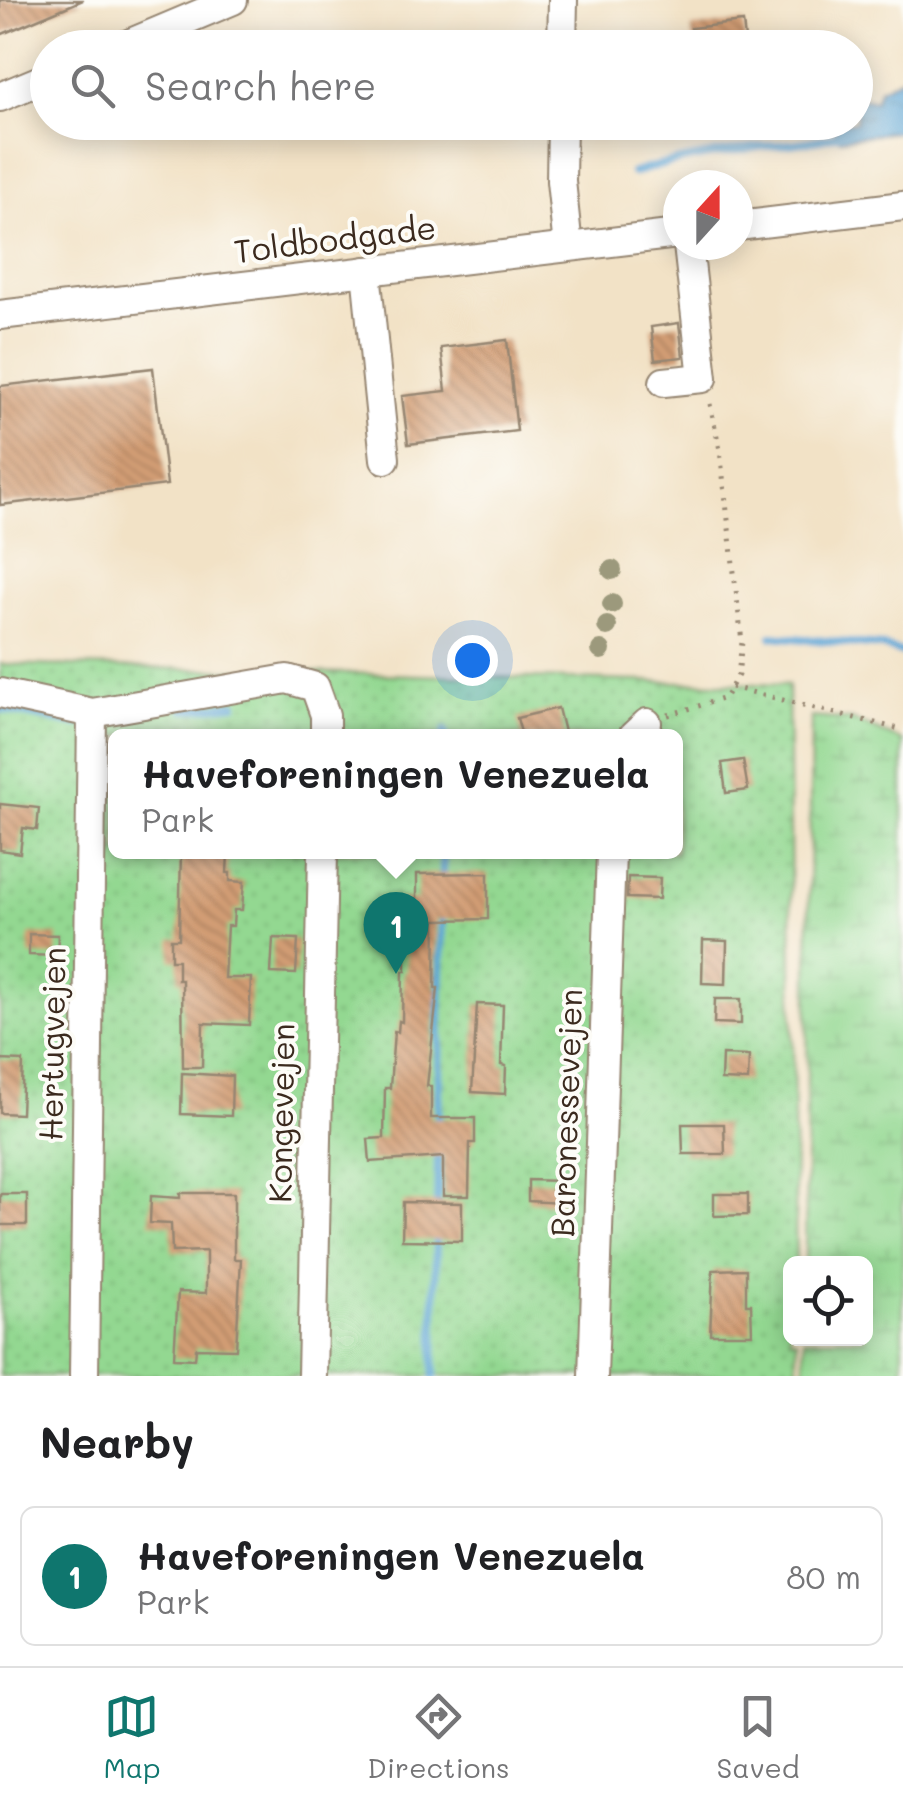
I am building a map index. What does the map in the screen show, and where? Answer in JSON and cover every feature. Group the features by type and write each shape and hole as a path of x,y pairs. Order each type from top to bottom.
{"street":[{"path":"161,30 233,0"},
{"path":"562,30 563,0"},
{"path":"0,97 30,84"},
{"path":"562,140 568,247"},
{"path":"753,224 903,206"},
{"name":"Toldbodgade","path":"0,314 663,236"},
{"path":"664,382 704,378 690,260"},
{"path":"366,271 385,459"},
{"path":"0,693 92,713 287,679 315,687 325,715 325,729"},
{"name":"Hertugvejen","path":"84,1376 92,713"},
{"name":"Kongevejen","path":"312,1376 322,859"},
{"name":"Baronessevejen","path":"593,1376 611,859"}],"path":[{"path":"643,729 725,698 738,675 742,642 720,450 704,378"},
{"path":"731,688 903,730"}],"green space":[{"path":"0,664 788,685 796,1256 783,1256 783,1346 797,1346 797,1376 0,1376"},
{"path":"811,717 852,720 903,741 903,1376 804,1376 804,1346 873,1346 873,1256 805,1256"}],"water":[{"path":"903,77 903,131 873,135 873,100 879,89"}],"building":[{"path":"0,0 83,0 0,35"},
{"path":"743,22 744,30 691,30"},
{"path":"679,323 683,357 655,360 651,327"},
{"path":"507,340 517,431 408,444 402,396 446,391 441,348"},
{"path":"153,368 167,485 0,505 0,386"},
{"path":"558,708 563,729 520,729 517,718"},
{"path":"743,760 748,790 726,793 722,763"},
{"path":"0,804 39,808 37,830 23,828 20,853 0,850"},
{"path":"181,859 228,859 230,881 244,882 242,910 234,910 233,926 227,926 224,978 251,978 249,1025 203,1023 202,1067 183,1067 182,980 178,980 178,960 171,960 171,939 179,939"},
{"path":"488,873 488,919 436,920 438,988 427,1086 431,1086 431,1118 475,1118 475,1143 470,1143 469,1196 443,1196 443,1157 370,1162 368,1139 384,1138 385,1088 390,1088 394,1031 398,1032 399,1021 402,1022 406,971 406,928 376,927 377,899 417,900 417,874"},
{"path":"628,877 660,878 659,899 627,898"},
{"path":"29,934 58,935 57,956 29,955"},
{"path":"273,938 298,939 296,974 271,973"},
{"path":"703,940 727,941 726,984 702,983"},
{"path":"715,999 741,999 741,1024 714,1023"},
{"path":"477,1004 503,1005 501,1065 506,1066 505,1094 472,1092"},
{"path":"722,1055 749,1056 748,1081 721,1080"},
{"path":"0,1060 23,1061 21,1114 0,1113"},
{"path":"182,1073 232,1076 231,1116 181,1114"},
{"path":"682,1124 724,1124 725,1154 683,1154"},
{"path":"528,1180 562,1181 561,1203 528,1201"},
{"path":"180,1193 234,1193 234,1259 241,1259 236,1349 196,1348 195,1359 174,1358 178,1292 206,1293 206,1251 172,1252 171,1224 150,1223 151,1196 180,1198"},
{"path":"0,1194 27,1194 27,1225 0,1225"},
{"path":"714,1194 748,1194 748,1215 714,1216"},
{"path":"403,1202 462,1203 462,1241 402,1240"},
{"path":"746,1269 746,1304 751,1304 752,1334 710,1334 713,1270"}],"waterway":[{"path":"633,173 710,154 816,140"},
{"path":"772,636 881,646 903,653"},
{"path":"185,710 235,704"},
{"path":"0,709 77,724"},
{"path":"443,859 443,882"},
{"path":"438,1127 442,911"},
{"path":"437,1212 438,1151"},
{"path":"434,1376 436,1231"}],"place":[{"name":"Haveforeningen Venezuela","path":"396,974"}]}
